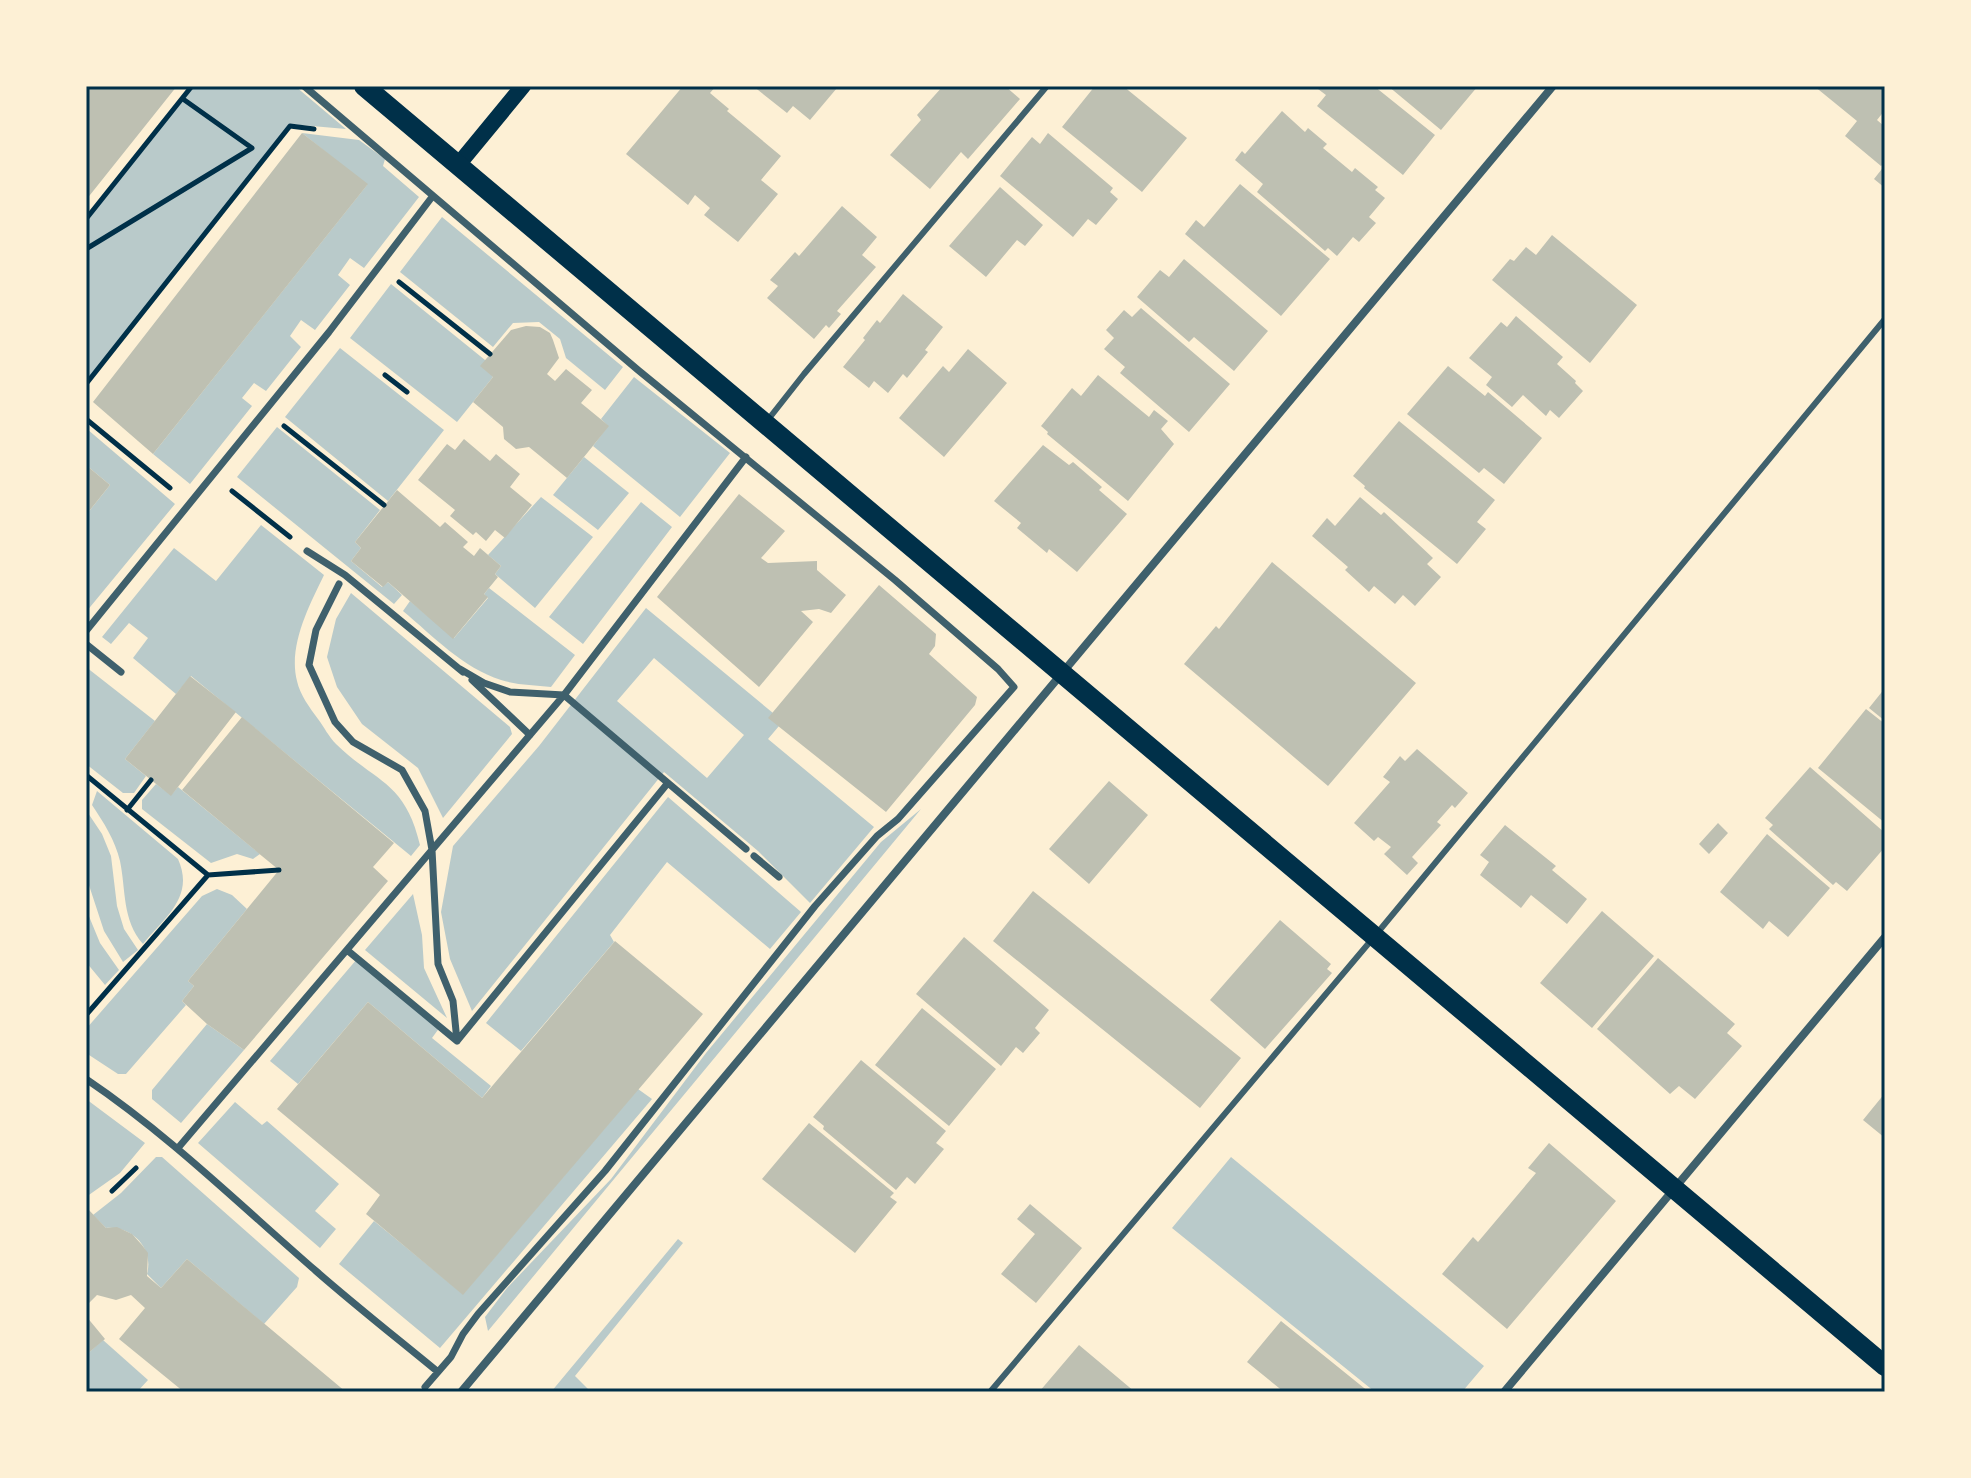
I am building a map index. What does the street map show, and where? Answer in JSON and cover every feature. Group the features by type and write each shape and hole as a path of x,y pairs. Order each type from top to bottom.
{"main road":[{"path":"364,86 1885,1366"},
{"path":"458,165 523,86"}],"street":[{"path":"304,86 638,370 895,580 998,669 1014,687 898,819 877,836 815,906 605,1171 478,1314 425,1387"},
{"path":"461,1392 1553,86"},
{"path":"86,631 380,267 432,197"},
{"path":"178,1148 564,695 746,457"},
{"path":"307,551 345,575 460,669 530,735"},
{"path":"339,584 316,630 309,665 335,722 353,742 402,770 425,811 432,850 438,964 453,1001 457,1041"},
{"path":"86,644 121,672"},
{"path":"460,669 484,683 510,692 564,695 746,849"},
{"path":"457,1041 667,784"},
{"path":"754,856 779,877"},
{"path":"1504,1392 1885,937"},
{"path":"347,950 457,1041"},
{"path":"86,1079 178,1148 322,1276 438,1372"}],"lane":[{"path":"765,424 1047,86"},
{"path":"990,1392 1374,937 1885,319"}],"path":[{"path":"86,219 192,86"},
{"path":"86,249 252,148 183,99"},
{"path":"86,384 290,126 362,134"},
{"path":"380,267 490,354"},
{"path":"385,375 407,392"},
{"path":"265,410 384,505"},
{"path":"86,419 189,504"},
{"path":"228,488 307,551"},
{"path":"86,775 208,875 279,870"},
{"path":"127,810 151,780"},
{"path":"86,1015 208,875"},
{"path":"112,1191 136,1168"}],"shaded area":[{"path":"194,86 295,86 346,129 289,124 86,384 86,219"},
{"path":"302,133 359,140 385,159 383,166 419,197 364,268 350,258 338,275 350,285 315,330 301,320 290,336 301,347 266,391 254,383 242,398 252,406 190,484 153,454 367,185"},
{"path":"442,217 623,367 605,390 566,358 560,339 539,322 513,323 493,347 400,272"},
{"path":"391,284 485,360 493,377 457,422 350,338"},
{"path":"340,348 444,430 388,501 285,417"},
{"path":"634,377 730,453 680,517 593,446 608,426 601,419"},
{"path":"277,427 380,510 355,542 361,548 351,561 382,587 388,582 402,595 394,604 237,477"},
{"path":"87,429 175,504 86,612 86,515 110,485 86,465"},
{"path":"584,457 629,493 598,530 553,495"},
{"path":"541,497 593,537 535,608 495,574 501,566 488,555"},
{"path":"641,502 672,527 583,644 549,617"},
{"path":"261,525 324,575 306,613 298,640 295,668 298,686 333,741 387,785 406,808 420,845 411,856 191,676 176,694 133,658 148,638 129,623 111,644 102,637 174,548 216,581"},
{"path":"489,588 575,655 551,687 513,683 487,675 449,650 403,611 410,601 454,638 488,598 484,594"},
{"path":"351,593 510,727 512,734 443,818 418,768 362,724 337,687 327,657 336,619"},
{"path":"646,608 773,713 779,726 768,739 874,827 810,903 758,851 664,772 472,1011 450,959 441,912 453,846 539,746","holes":["654,658 744,735 707,778 617,701"]},
{"path":"86,667 155,721 125,759 146,776 134,793 123,793 86,764"},
{"path":"156,784 171,795 178,787 260,854 253,859 237,854 211,863 142,809 142,800"},
{"path":"97,791 178,859 182,872 183,885 175,906 143,944 128,915 115,846 92,805"},
{"path":"668,797 801,912 770,949 667,862 610,935 614,942 521,1051 486,1023"},
{"path":"921,809 488,1331 485,1317 507,1288 611,1179 706,1053 881,842"},
{"path":"86,810 102,834 111,856 117,906 124,929 138,950 123,962 104,931 86,876"},
{"path":"217,889 232,895 247,909 188,981 194,986 182,1001 186,1005 126,1074 118,1074 86,1053 86,1029 202,896"},
{"path":"413,894 422,935 424,968 447,1018 365,950"},
{"path":"86,909 100,943 119,970 105,985 86,962"},
{"path":"357,959 440,1027 432,1038 491,1086 482,1098 368,1002 298,1084 270,1061"},
{"path":"207,1024 244,1050 181,1123 152,1099 152,1090"},
{"path":"638,1089 652,1099 440,1348 339,1264 374,1221 463,1294"},
{"path":"86,1099 145,1143 120,1173 86,1197"},
{"path":"235,1102 262,1125 267,1121 339,1184 315,1211 336,1229 320,1248 198,1143"},
{"path":"156,1157 162,1157 299,1278 297,1287 264,1324 187,1259 161,1288 147,1274 147,1256 139,1240 116,1228 106,1228 93,1215 121,1193"},
{"path":"1231,1157 1484,1366 1462,1392 1375,1392 1172,1228"},
{"path":"678,1239 683,1243 575,1376 591,1392 551,1392"},
{"path":"103,1340 148,1380 137,1392 86,1392 86,1355"}],"building":[{"path":"86,86 177,86 86,200"},
{"path":"683,86 716,86 710,93 781,156 761,180 778,194 738,242 704,215 710,208 695,195 688,205 626,154"},
{"path":"753,86 837,88 810,120 793,106 787,113"},
{"path":"943,86 1005,86 1020,99 968,159 961,152 930,189 890,155 921,120 917,115"},
{"path":"1095,86 1123,86 1187,138 1142,192 1062,127"},
{"path":"1314,86 1374,86 1435,135 1403,175 1317,106 1326,95"},
{"path":"1388,86 1478,86 1441,130"},
{"path":"1814,86 1885,86 1885,110 1877,120 1885,127 1885,162 1881,166 1845,136 1857,121"},
{"path":"1282,111 1305,132 1308,128 1327,144 1323,148 1352,172 1355,168 1378,187 1375,190 1385,198 1369,217 1376,223 1359,242 1353,237 1337,256 1328,248 1325,251 1257,192 1263,184 1235,160 1242,151 1245,154"},
{"path":"302,133 368,184 153,454 93,402"},
{"path":"1048,133 1113,188 1110,192 1118,199 1096,225 1088,219 1073,237 1000,176 1032,137 1040,144"},
{"path":"1885,165 1885,188 1874,179"},
{"path":"1240,184 1330,259 1281,316 1185,234 1196,220 1204,227"},
{"path":"1000,187 1043,225 1025,246 1017,240 986,277 949,246"},
{"path":"842,206 877,237 862,255 876,267 837,311 841,314 829,328 826,325 814,339 767,298 778,286 770,280 795,252 799,256"},
{"path":"1552,235 1637,305 1590,363 1492,280 1510,259 1514,261 1526,247 1536,255"},
{"path":"1184,259 1268,331 1234,371 1194,337 1189,342 1137,297 1160,270 1169,277"},
{"path":"903,294 943,327 907,378 903,374 888,393 874,381 869,388 843,367 877,320 880,323"},
{"path":"1141,308 1230,384 1189,432 1120,373 1125,367 1104,349 1114,338 1106,330 1124,310 1132,317"},
{"path":"1516,316 1563,357 1557,364 1583,391 1559,418 1550,410 1546,416 1523,395 1512,407 1486,385 1492,377 1469,358 1501,322 1507,327"},
{"path":"526,326 540,327 550,333 559,358 547,374 555,381 566,369 592,390 581,403 609,426 567,478 529,447 516,449 504,439 503,427 473,402 493,377 480,366 511,330"},
{"path":"968,349 1007,383 944,457 899,418 943,366 949,372"},
{"path":"1448,366 1485,396 1488,392 1542,438 1504,484 1484,468 1479,473 1407,414"},
{"path":"1098,375 1149,417 1154,410 1168,421 1161,429 1174,444 1128,501 1041,426 1072,388 1081,396"},
{"path":"1399,421 1495,500 1477,522 1486,529 1457,564 1353,476"},
{"path":"464,439 490,461 496,454 520,474 510,487 532,505 505,538 495,530 486,541 476,532 473,535 450,516 455,510 418,480 447,444 455,450"},
{"path":"1043,445 1069,465 1073,462 1127,514 1077,572 1049,549 1047,553 1017,528 1021,523 994,501"},
{"path":"86,465 110,485 86,515"},
{"path":"397,490 440,527 445,522 468,542 463,547 474,556 480,548 501,566 495,574 498,577 484,594 488,597 453,639 388,582 383,587 351,561 361,548 355,542"},
{"path":"739,494 785,531 761,558 768,563 817,561 817,570 846,595 831,613 819,609 801,611 813,622 759,687 657,597"},
{"path":"1360,497 1381,515 1384,512 1433,558 1427,564 1441,577 1415,606 1403,595 1395,604 1374,586 1369,592 1345,570 1348,567 1312,536 1327,518 1335,526"},
{"path":"1272,562 1416,683 1328,786 1184,664 1216,626 1219,629"},
{"path":"879,585 936,634 935,646 929,654 977,697 975,705 886,812 768,718"},
{"path":"190,676 236,712 171,796 125,759"},
{"path":"1885,688 1885,721 1869,708"},
{"path":"1866,709 1885,724 1885,823 1818,768"},
{"path":"242,717 394,843 373,867 388,881 244,1050 207,1024 182,1001 194,986 188,981 279,870 182,790"},
{"path":"1417,749 1468,793 1437,822 1441,825 1412,857 1418,863 1407,875 1384,854 1391,847 1378,837 1374,841 1354,823 1390,782 1383,777 1400,756 1405,761"},
{"path":"1810,767 1885,833 1885,847 1847,891 1836,882 1833,885 1769,829 1773,825 1765,818"},
{"path":"1109,781 1148,815 1089,884 1049,849"},
{"path":"1718,823 1728,833 1709,854 1699,844"},
{"path":"1505,825 1556,866 1552,870 1587,899 1567,924 1531,895 1521,908 1480,875 1489,862 1480,855"},
{"path":"1767,834 1830,888 1788,937 1769,921 1763,929 1720,892"},
{"path":"1033,891 1241,1058 1200,1108 993,941"},
{"path":"1602,911 1654,956 1592,1028 1540,983"},
{"path":"1280,920 1331,964 1327,969 1332,973 1265,1049 1210,1000"},
{"path":"964,937 1049,1010 1035,1028 1040,1033 1023,1053 1016,1047 1001,1066 916,994"},
{"path":"615,941 703,1014 463,1295 366,1214 380,1195 277,1109 368,1002 482,1098"},
{"path":"1658,958 1735,1024 1727,1033 1742,1046 1695,1099 1679,1086 1670,1094 1597,1029"},
{"path":"922,1008 996,1069 949,1126 875,1065"},
{"path":"861,1060 946,1131 936,1143 944,1149 915,1184 907,1177 896,1190 823,1129 824,1126 813,1117"},
{"path":"1885,1093 1885,1138 1863,1120"},
{"path":"809,1123 894,1193 890,1197 897,1202 855,1253 762,1179"},
{"path":"1549,1143 1616,1201 1507,1329 1442,1274 1473,1237 1478,1242 1536,1173 1528,1168"},
{"path":"1030,1204 1082,1248 1036,1303 1001,1274 1035,1234 1017,1219"},
{"path":"88,1209 106,1228 117,1227 132,1234 148,1253 147,1276 161,1288 187,1259 346,1392 184,1392 119,1339 145,1308 131,1295 116,1300 97,1295 86,1306"},
{"path":"86,1316 105,1339 86,1355"},
{"path":"1281,1321 1369,1392 1284,1392 1247,1362"},
{"path":"1079,1345 1135,1392 1039,1392"}]}
